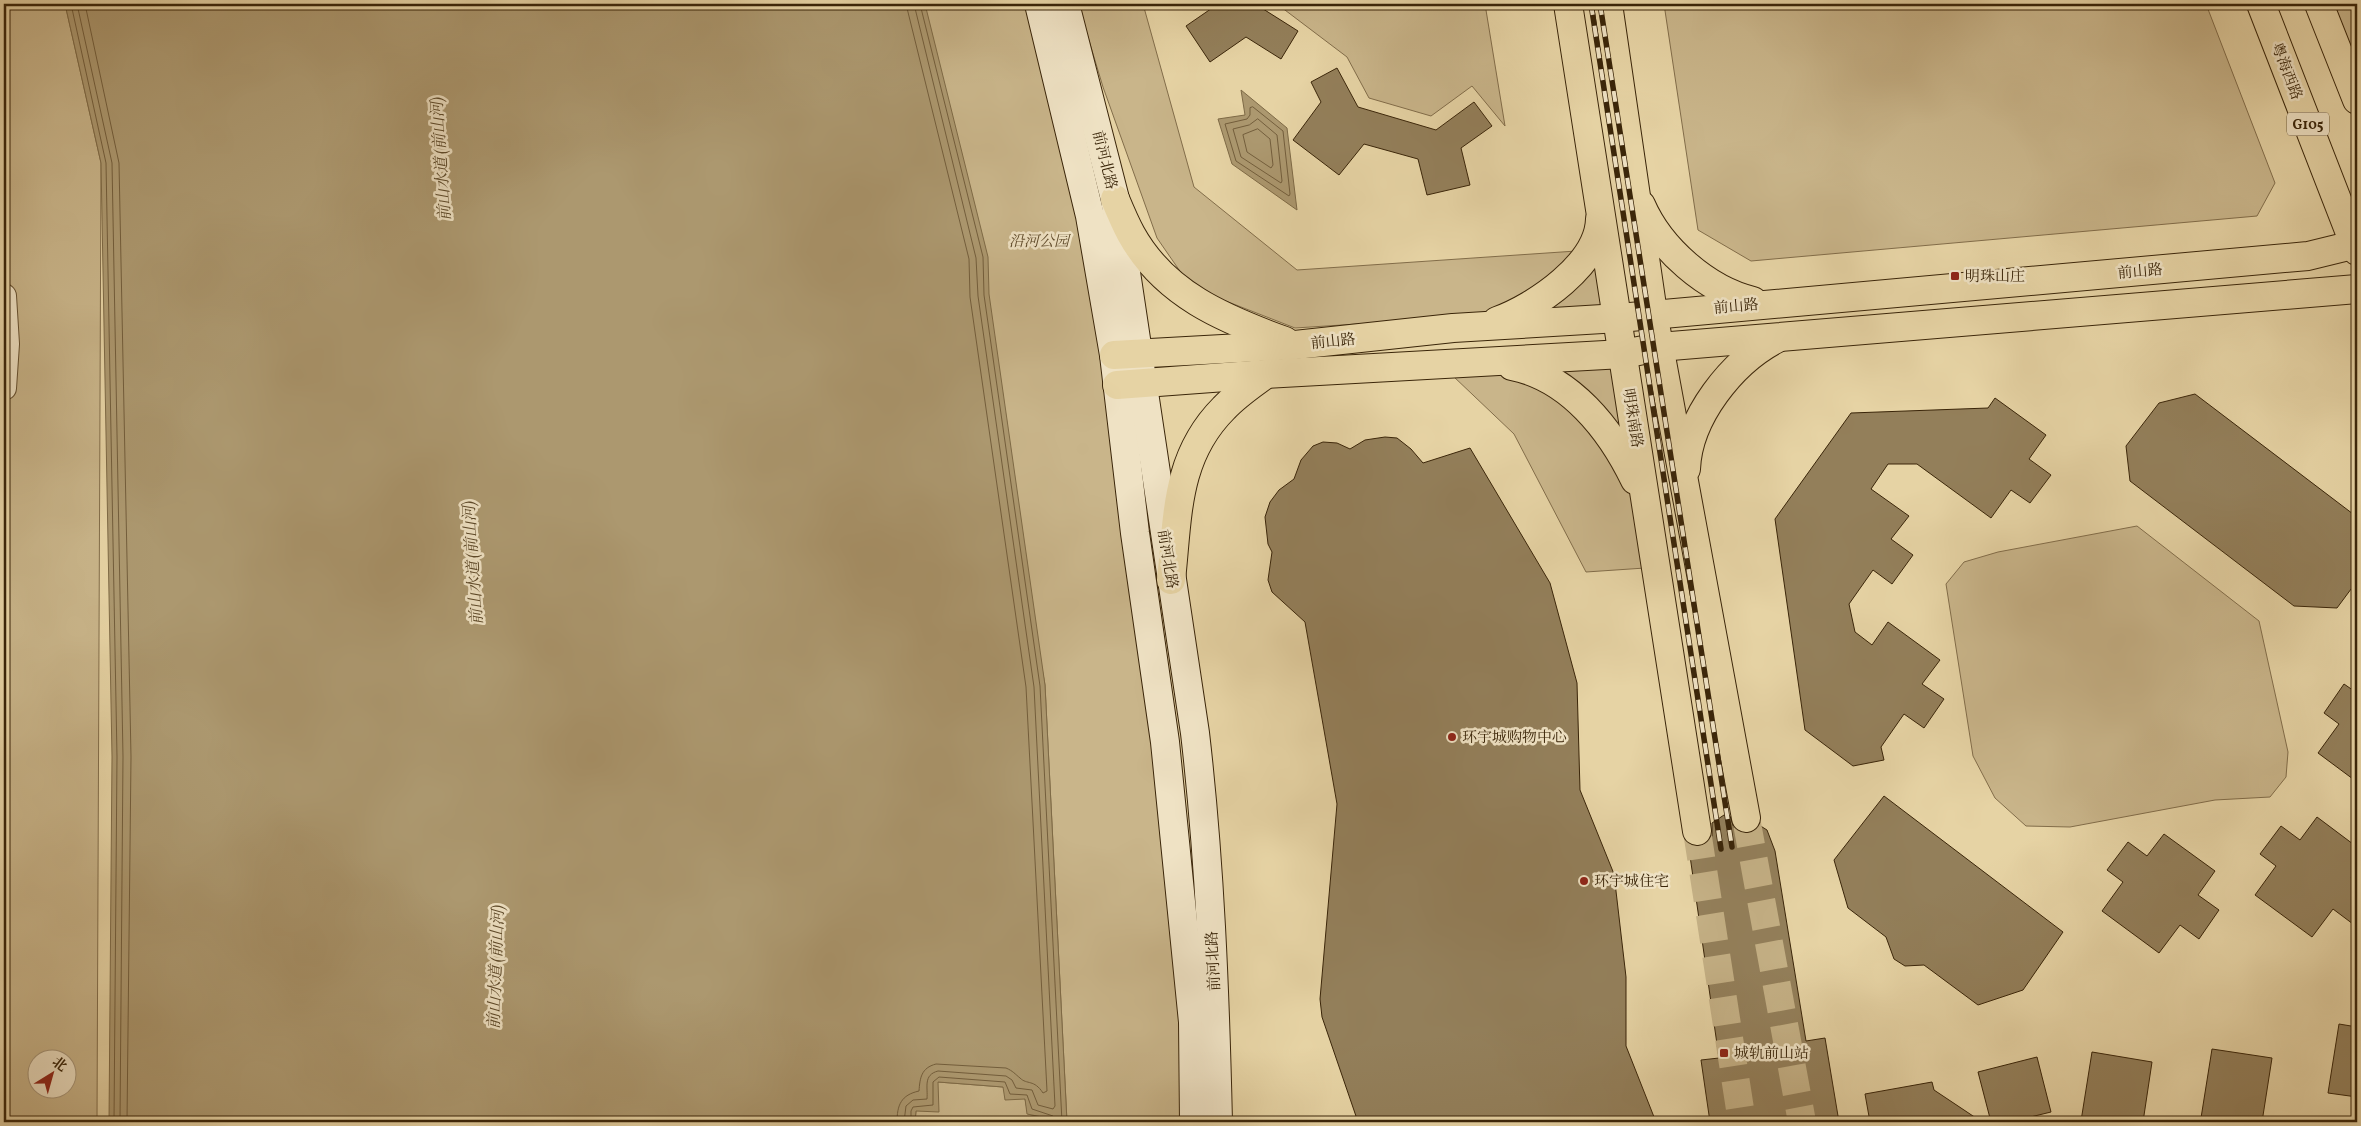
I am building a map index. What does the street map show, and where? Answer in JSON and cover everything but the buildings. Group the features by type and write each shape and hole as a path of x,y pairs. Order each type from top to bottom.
{"main road":[{"name":"前河北路","path":"1039,4 1090,216 1126,354"},
{"name":"前河北路","path":"1065,4 1115,199 1129,384 1134,533 1166,742 1193,1022 1194,1122"},
{"name":"明珠南路","path":"1568,4 1619,318 1697,831"},
{"path":"1608,4 1653,314 1746,818"},
{"name":"粤海西路","path":"2261,4 2356,247"},
{"path":"2319,4 2357,100"},
{"path":"1635,189 1643,208 1664,242 1702,276 1722,290 1741,298 1774,303"},
{"path":"1115,199 1132,235 1154,265 1178,291 1211,311 1240,325 1295,345"},
{"path":"1480,326 1500,320 1535,302 1575,270 1595,244 1600,227 1600,205"},
{"name":"前山路","path":"1126,354 1295,345 1480,326 1619,318 2308,256 2356,247"},
{"name":"前山路","path":"1129,384 1266,374 1623,354 1659,347 2357,289"},
{"path":"1685,485 1689,448 1698,424 1711,400 1726,378 1739,365 1779,337"},
{"path":"1488,362 1522,368 1552,381 1592,413 1609,433 1623,457 1642,495 1648,513"},
{"path":"1171,580 1180,489 1190,456 1206,429 1224,408 1266,374"},
{"name":"前河北路","path":"1129,384 1171,580 1195,733 1204,813 1215,1010 1218,1122"}],"street":[{"path":"4,296 7,344 4,388"}],"green space":[{"path":"4,4 65,4 101,163 97,1122 4,1122"},
{"name":"沿河公园","path":"924,4 1046,4 1108,225 1141,439 1194,1081 1190,1122 1067,1122 1045,685"},
{"path":"1078,4 1143,4 1194,187 1297,270 1591,250 1607,308 1295,328 1218,298 1184,277 1157,238 1103,87"},
{"path":"1277,4 1485,4 1505,126 1472,86 1431,116 1369,98 1347,57"},
{"path":"1664,4 2206,4 2275,183 2257,216 1751,261 1698,230"},
{"path":"2328,4 2357,4 2357,78"},
{"path":"1614,365 1645,568 1586,572 1514,434 1453,376"},
{"path":"2137,526 2259,621 2288,752 2286,777 2270,797 2215,800 2070,827 2026,826 1995,798 1973,756 1946,584 1964,562 1998,552"},
{"path":"938,1082 1003,1087 1025,1099 1028,1114 1060,1122 915,1122 916,1111"}],"water":[{"name":"前山水道 (前山河)","path":"65,4 925,4 988,257 989,294 1045,685 1067,1122 1027,1114 1025,1099 1005,1100 1003,1087 938,1082 939,1112 916,1111 915,1122 109,1122 112,757 101,163"},
{"path":"1241,90 1287,128 1297,210 1232,164 1218,119 1245,115"}],"tunnel":[{"path":"1746,818 1802,1122"},
{"path":"1697,831 1742,1122"}],"railway":[{"path":"1591,4 1721,849"},
{"path":"1600,4 1732,847"}],"place":[{"name":"明珠山庄","path":"1955,276"},
{"name":"环宇城购物中心","path":"1452,737"},
{"name":"环宇城住宅","path":"1584,881"},
{"name":"城轨前山站","path":"1724,1053"}]}
